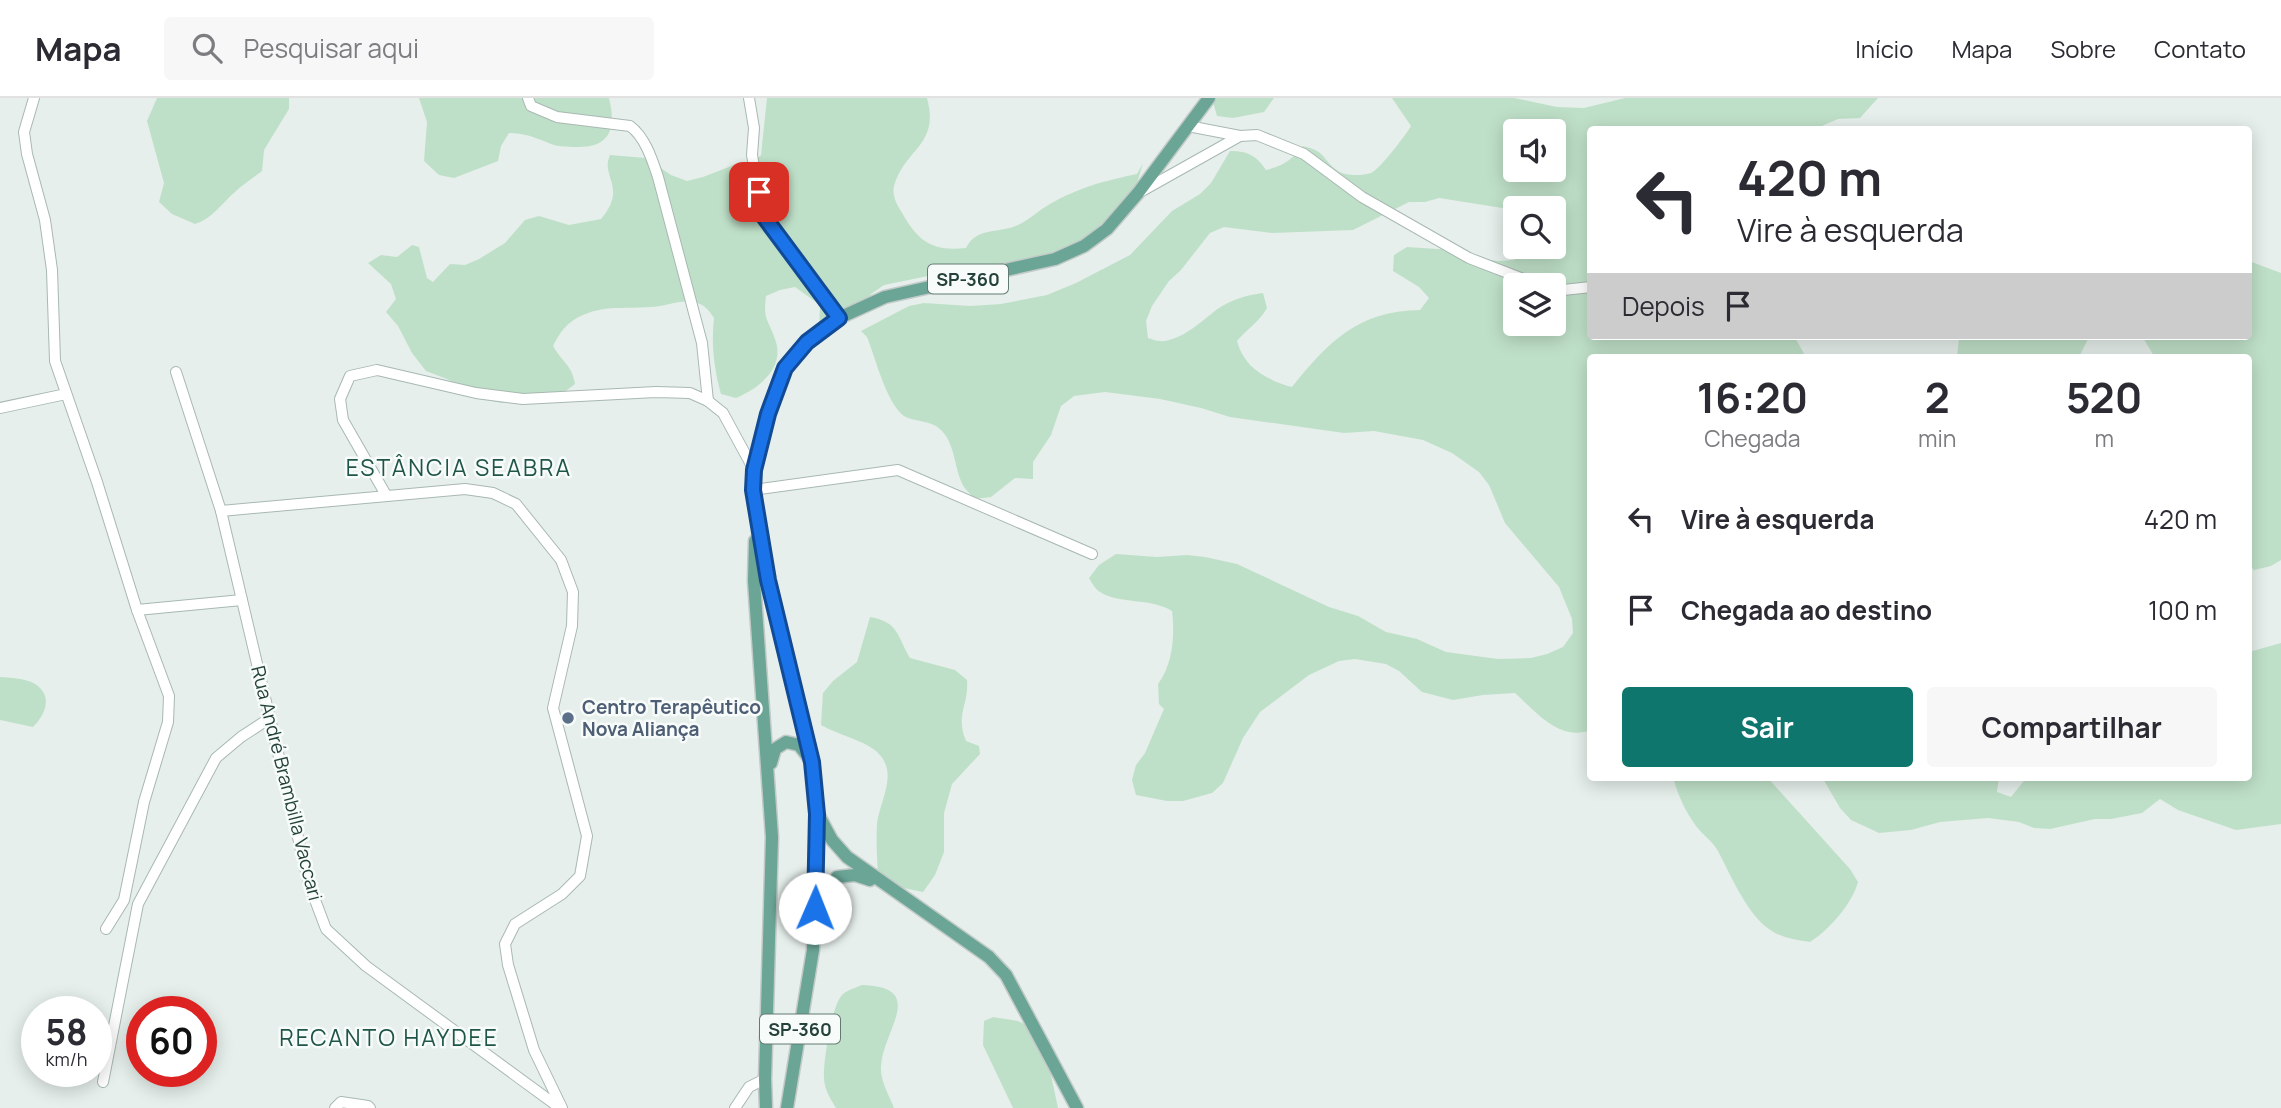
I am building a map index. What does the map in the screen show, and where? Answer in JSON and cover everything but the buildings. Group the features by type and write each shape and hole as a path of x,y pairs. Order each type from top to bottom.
{"main road":[{"name":"SP-360","path":"766,1108 772,837 754,581 753,490 754,470 768,414 785,368 807,342 839,318 885,297 1055,259 1084,246 1107,229 1139,193 1209,98"},
{"name":"SP-360","path":"755,513 768,580 812,762 817,814 813,950 787,1108"},
{"path":"769,769 775,749 786,742 799,745 812,762"},
{"path":"817,814 832,840 847,857 989,957 1006,975 1077,1108"},
{"path":"815,908 837,877 855,874 884,885"}],"street":[{"path":"34,98 24,132 45,220 52,270 55,361 137,610 168,688 170,704 168,722 144,802 124,900 106,929"},
{"path":"527,98 531,106 557,117 630,126 638,131 658,177 704,354 708,401"},
{"path":"749,98 754,128 752,155 762,214 839,318"},
{"path":"1188,126 1240,136 1257,135 1304,154 1362,197 1469,258 1508,273"},
{"path":"1139,193 1240,136"},
{"path":"1566,290 1587,288"},
{"path":"386,495 343,420 340,399 350,376 377,370 476,393 523,399 656,392 690,393 708,401 723,413 754,470"},
{"name":"Rua André Brambilla Vaccari","path":"176,372 221,511 309,884 326,929 366,966 561,1108"},
{"path":"0,408 66,394"},
{"path":"753,490 898,470 1092,554"},
{"path":"221,511 465,489 493,493 516,504 561,560 573,592 572,626 553,708 587,836 585,857 580,876 562,894 515,925 505,944 508,965 534,1050 561,1108"},
{"path":"137,610 242,600"},
{"path":"112,1036 138,904 216,758 270,718"},
{"path":"736,1108 749,1087 765,1079"},
{"path":"335,1108 341,1102 370,1108"}],"green space":[{"path":"157,98 289,98 289,109 264,150 262,171 212,214 195,224 172,214 159,202 164,183 147,121"},
{"path":"419,98 609,98 611,126 605,139 599,143 579,147 557,146 526,135 509,133 501,146 498,161 454,178 439,175 424,161 427,122"},
{"path":"767,98 927,98 929,127 920,146 899,173 894,192 898,205 919,237 943,248 966,248 976,236 1018,225 1072,193 1137,174 1143,163 1135,190 1125,203 1076,246 1062,253 1003,265 972,267 884,285 871,294 863,307 819,333 820,305 795,287 766,296 766,315 775,339 777,359 774,368 761,383 736,398 721,394 714,356 714,318 705,307 693,302 602,310 573,320 553,346 574,378 575,384 563,393 502,403 487,400 426,371 412,353 398,326 386,312 396,299 391,284 368,263 381,255 397,257 412,245 419,247 427,278 433,282 450,264 465,265 505,243 525,220 539,216 569,225 601,219 612,199 613,190 608,170 610,155 646,158 671,175 687,181 734,165 750,165 761,155"},
{"path":"1215,98 1274,98 1264,112 1233,118 1217,116 1213,102"},
{"path":"1392,98 1514,98 1557,107 1584,108 1625,98 1878,98 1860,118 1838,119 1822,126 1587,126 1587,340 1796,340 1804,354 1587,354 1587,731 1580,733 1559,729 1515,693 1453,700 1422,692 1399,671 1386,664 1355,659 1339,661 1309,675 1260,712 1243,738 1223,783 1212,793 1183,801 1136,795 1132,780 1136,765 1145,753 1164,709 1159,704 1158,684 1170,658 1173,620 1172,611 1163,607 1108,596 1095,588 1089,578 1099,565 1116,554 1157,557 1187,555 1237,564 1329,607 1358,616 1386,632 1417,639 1446,652 1498,659 1531,658 1563,647 1573,633 1572,619 1559,587 1505,523 1489,485 1479,472 1452,453 1423,440 1374,431 1344,433 1230,417 1160,399 1105,392 1074,396 1061,406 1051,435 1033,462 1033,479 1015,478 991,497 975,499 964,487 950,444 942,431 930,424 908,418 894,405 867,337 861,331 909,306 924,303 970,306 1001,304 1047,295 1076,283 1130,255 1172,211 1200,194 1211,183 1230,151 1251,155 1266,170 1287,162 1303,146 1321,153 1333,167 1349,175 1371,173 1411,126","holes":["1503,196 1566,196 1566,259 1498,261 1483,259 1454,248 1407,247 1394,255 1393,271 1419,287 1429,298 1420,310 1379,316 1347,332 1332,343 1292,387 1258,372 1245,359 1237,341 1267,308 1263,293 1227,303 1192,329 1171,340 1148,338 1146,321 1152,306 1169,281 1210,233 1224,227 1273,233 1353,230 1409,202 1425,202 1439,198 1503,208"]},
{"path":"2252,262 2281,273 2281,560 2271,566 2254,570 2252,568 2252,354 2153,354 2144,340 2252,340"},
{"path":"1959,340 2088,340 2080,354 1957,354"},
{"path":"870,617 892,626 910,658 955,670 967,680 962,717 963,732 966,741 979,746 980,754 952,784 944,813 944,852 935,875 923,892 889,885 878,874 877,824 888,777 883,759 870,747 821,725 823,693 833,681 857,662"},
{"path":"2281,643 2281,824 2236,830 2178,810 2160,799 2142,813 2095,819 2050,829 1988,818 1940,822 1911,830 1879,833 1851,820 1840,808 1824,781 1998,781 1997,792 2011,797 2024,781 2252,781 2252,651"},
{"path":"0,677 31,682 43,692 45,708 33,727 0,720"},
{"path":"1674,781 1771,781 1850,869 1858,882 1851,899 1825,931 1810,942 1784,937 1769,929 1746,904 1716,848 1692,820"},
{"path":"862,985 893,993 898,1002 881,1066 883,1082 894,1108 836,1108 825,1086 825,1060 838,1001 849,990"},
{"path":"993,1017 1026,1025 1049,1066 1058,1108 1013,1108 983,1045 984,1021"}],"place":[{"name":"Centro Terapêutico Nova Aliança","path":"568,718"}],"district":[{"name":"ESTÂNCIA SEABRA","path":"459,467"},
{"name":"RECANTO HAYDEE","path":"389,1037"}],"route":[{"path":"759,192 762,214 839,318 807,342 785,368 768,414 754,470 753,490 768,580 812,762 817,814 815,908"}]}
